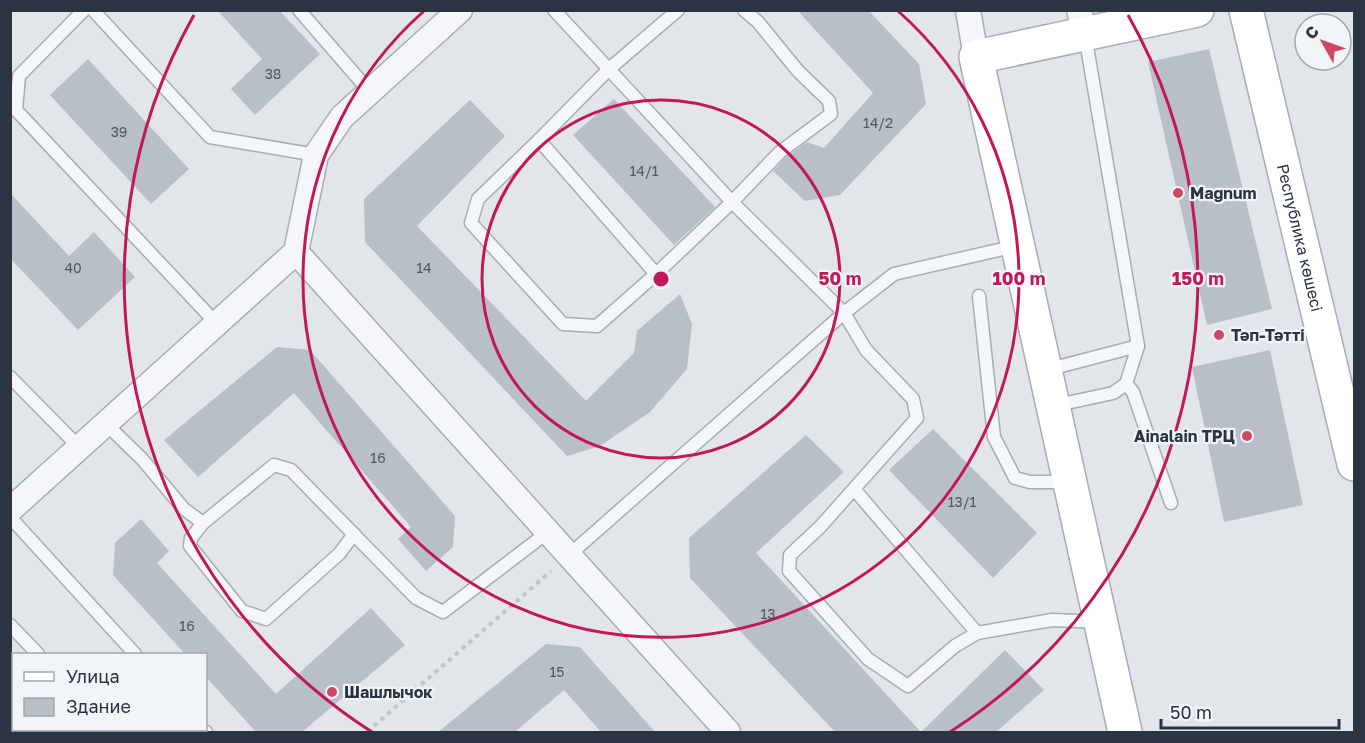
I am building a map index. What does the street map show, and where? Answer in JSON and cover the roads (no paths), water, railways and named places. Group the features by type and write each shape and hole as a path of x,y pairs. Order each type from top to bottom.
{"street":[{"path":"10,510 296,252 316,155 342,117 460,10"},
{"path":"968,10 976,57 1125,732"},
{"path":"976,57 1082,22 1197,10"},
{"name":"Республика көшесі","path":"1246,10 1354,464"},
{"path":"296,252 728,732"}],"lane":[{"path":"84,10 19,76 16,110 217,324"},
{"path":"93,10 210,137 316,155"},
{"path":"299,10 370,92"},
{"path":"554,10 732,202 844,313 866,350 913,399 917,418 820,527 789,555 789,571 868,659 909,686 955,646 977,633 1052,620 1101,622"},
{"path":"678,10 609,69 478,199 471,223 563,324 597,326 732,202 780,152 831,114 829,101 798,71 758,22 744,10"},
{"path":"1053,406 1113,393 1126,384 1138,346 1082,22"},
{"path":"540,140 656,274"},
{"path":"568,556 844,313 894,274 1018,246"},
{"path":"979,296 994,436 1015,478 1030,482 1070,482"},
{"path":"1045,370 1138,346"},
{"path":"10,377 80,448"},
{"path":"1126,384 1133,392 1171,503"},
{"path":"106,424 142,459 184,508 202,523"},
{"path":"354,534 339,554 266,619 242,611 190,546 190,538 202,523 274,465 291,470 354,534 416,598 443,612 548,532"},
{"path":"854,489 977,633"},
{"path":"10,517 134,653"},
{"path":"10,625 37,653"}],"place":[{"name":"Magnum","path":"1178,193"},
{"name":"Тәп-Тәтті","path":"1219,335"},
{"name":"Ainalain ТРЦ","path":"1247,436"},
{"name":"Шашлычок","path":"332,692"}]}
